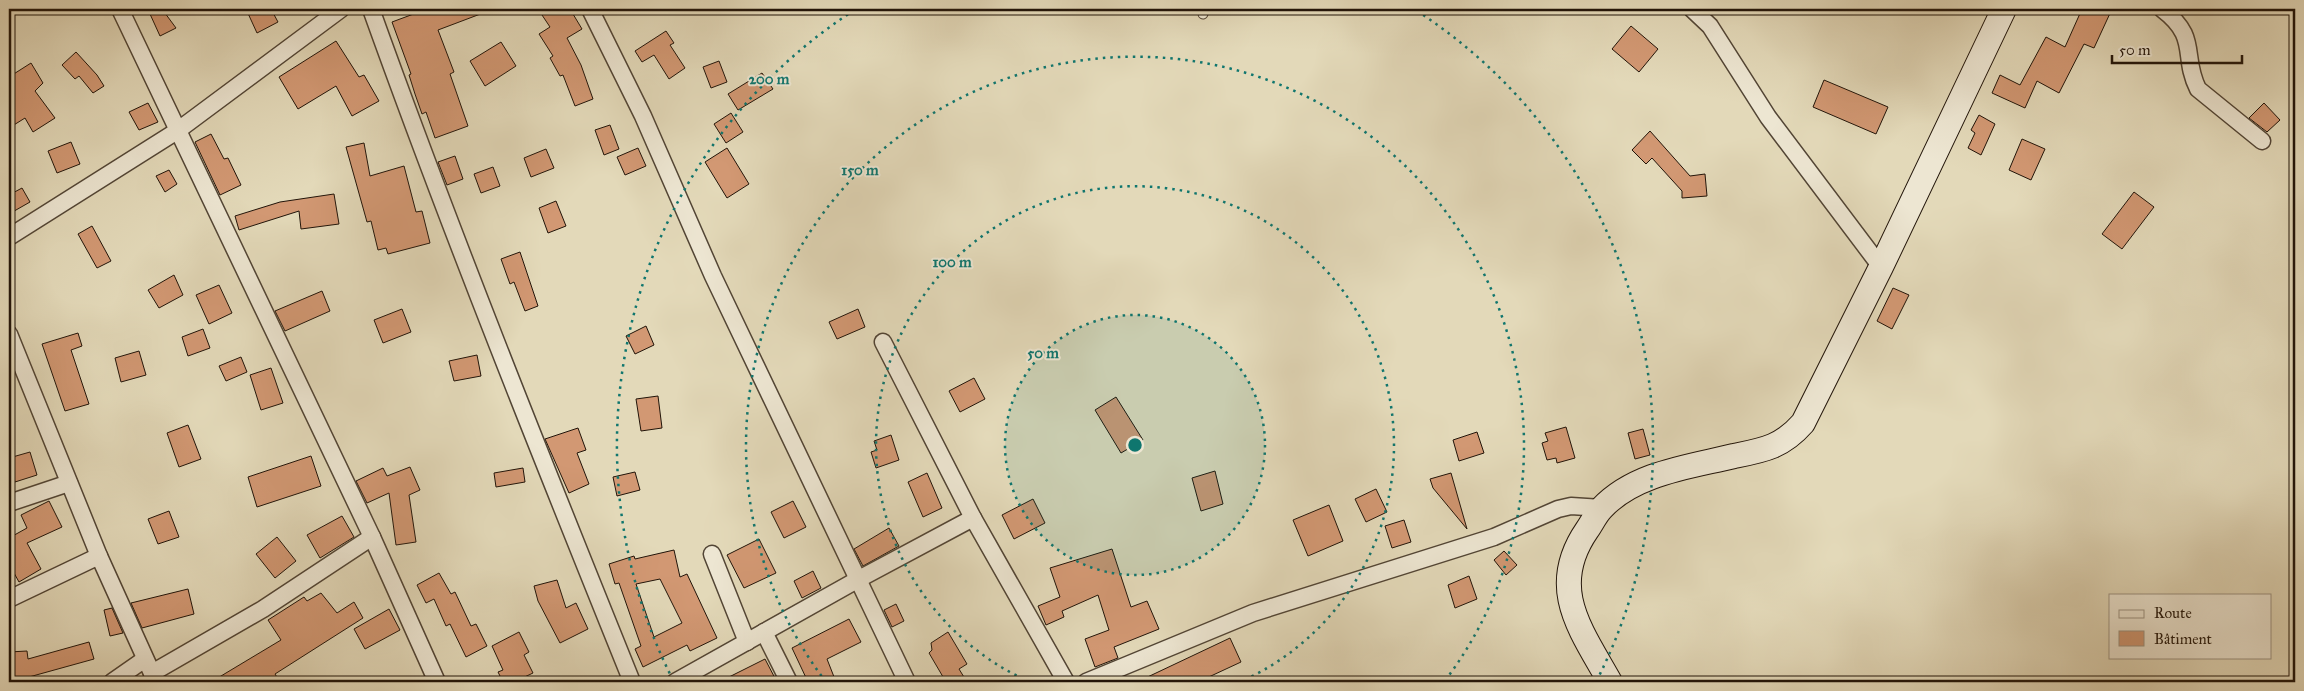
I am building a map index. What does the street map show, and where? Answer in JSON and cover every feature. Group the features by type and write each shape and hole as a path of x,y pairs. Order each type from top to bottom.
{"street":[{"path":"120,9 372,537 437,682"},
{"path":"9,237 177,130 341,9"},
{"path":"371,9 414,131 514,389 632,682"},
{"path":"590,9 643,116 713,276 907,682"},
{"path":"1692,9 1710,26 1768,117 1881,267"},
{"path":"1610,682 1573,614 1569,592 1571,561 1575,547 1602,508 1626,490 1660,473 1770,448 1792,436 1803,423 1881,267 2004,9"},
{"path":"2162,9 2181,26 2187,39 2192,77 2198,89 2262,141"},
{"path":"9,334 99,556 151,671"},
{"path":"883,342 973,518 1066,682"},
{"path":"9,504 69,483"},
{"path":"1086,682 1253,613 1494,537 1558,509 1570,506 1602,508"},
{"path":"675,682 857,580 973,518"},
{"path":"112,682 151,671 262,609 372,537"},
{"path":"712,554 746,642"},
{"path":"9,599 99,556"},
{"path":"764,632 789,682"}],"building":[{"path":"162,9 176,28 160,36 150,14"},
{"path":"246,9 271,9 278,22 257,33"},
{"path":"427,9 491,10 438,30 454,72 450,74 468,126 435,138 426,112 422,114 409,75 411,74 392,22"},
{"path":"538,9 570,9 582,29 567,38 581,65 593,99 575,106 563,75 560,76 550,58 553,56 539,34 550,27"},
{"path":"2082,9 2112,9 2094,48 2084,44 2059,93 2037,81 2025,108 1992,93 2000,75 2020,85 2046,37 2065,47"},
{"path":"1631,26 1658,49 1639,72 1612,49"},
{"path":"666,31 674,43 670,45 685,68 669,79 654,55 642,62 635,51"},
{"path":"336,41 359,77 364,75 379,101 352,116 336,86 298,109 279,77"},
{"path":"501,42 516,66 485,86 470,61"},
{"path":"76,52 97,75 104,86 93,93 79,76 75,79 62,65"},
{"path":"719,61 727,82 711,88 703,67"},
{"path":"31,63 43,83 35,91 55,118 33,132 25,118 9,128 9,77"},
{"path":"762,73 773,89 738,110 728,94"},
{"path":"1824,80 1888,107 1876,134 1813,107"},
{"path":"148,103 158,122 139,130 129,112"},
{"path":"2264,103 2280,120 2267,132 2249,118"},
{"path":"731,113 743,132 726,143 714,124"},
{"path":"1979,115 1995,124 1981,155 1968,148 1975,133 1971,130"},
{"path":"610,125 619,149 604,155 595,130"},
{"path":"1650,131 1690,176 1705,174 1707,196 1682,198 1682,191 1652,158 1646,164 1632,150"},
{"path":"211,134 224,159 228,158 241,185 220,195 195,142"},
{"path":"2022,139 2045,149 2031,180 2009,170"},
{"path":"71,142 80,164 57,173 48,151"},
{"path":"364,143 370,176 404,166 416,212 422,211 430,243 388,254 386,248 378,250 371,221 367,222 346,147"},
{"path":"638,148 646,166 625,175 617,157"},
{"path":"727,148 749,184 727,198 705,162"},
{"path":"546,149 554,168 531,177 524,158"},
{"path":"455,156 463,179 447,185 438,162"},
{"path":"493,167 500,186 481,193 474,174"},
{"path":"169,170 177,184 165,192 156,176"},
{"path":"22,188 30,202 9,214 9,195"},
{"path":"2134,192 2154,207 2122,249 2102,234"},
{"path":"334,194 339,224 301,229 299,211 239,230 235,216 280,202"},
{"path":"556,201 566,226 548,233 539,208"},
{"path":"92,226 111,261 97,268 78,234"},
{"path":"520,252 538,306 525,311 514,282 510,284 501,259"},
{"path":"174,275 183,295 159,308 148,290"},
{"path":"219,285 232,313 209,324 196,295"},
{"path":"1893,288 1909,295 1892,329 1877,321"},
{"path":"322,291 330,311 285,331 275,311"},
{"path":"402,309 411,332 383,343 374,320"},
{"path":"858,309 865,327 837,339 829,322"},
{"path":"646,326 654,345 635,354 626,336"},
{"path":"203,329 210,348 188,356 182,337"},
{"path":"78,333 82,346 71,350 89,404 65,411 42,344"},
{"path":"139,351 146,375 121,382 115,358"},
{"path":"477,355 481,376 454,381 449,361"},
{"path":"241,357 247,372 226,381 219,366"},
{"path":"271,368 283,403 261,410 250,375"},
{"path":"974,378 985,399 960,412 949,391"},
{"path":"658,396 662,428 641,431 636,399"},
{"path":"1116,397 1143,440 1121,453 1095,410"},
{"path":"188,425 201,459 179,467 167,433"},
{"path":"1566,427 1575,458 1557,463 1556,458 1547,460 1542,443 1548,441 1545,433"},
{"path":"578,428 586,450 577,453 589,484 569,493 545,439"},
{"path":"1643,429 1650,455 1635,459 1628,433"},
{"path":"1477,432 1484,453 1459,461 1453,440"},
{"path":"891,435 899,460 876,468 871,452 877,450 874,441"},
{"path":"30,452 37,475 15,482 9,458"},
{"path":"311,456 321,486 257,507 248,477"},
{"path":"410,467 420,490 409,495 416,542 396,545 389,493 367,503 356,481 383,468 387,476"},
{"path":"523,468 525,482 496,487 494,473"},
{"path":"1215,471 1223,504 1201,511 1192,478"},
{"path":"635,472 640,490 617,496 613,477"},
{"path":"927,473 942,508 923,517 908,482"},
{"path":"1451,473 1467,529 1433,488 1430,479"},
{"path":"1376,489 1387,512 1366,522 1355,499"},
{"path":"1033,499 1045,523 1014,539 1002,515"},
{"path":"49,501 62,527 27,543 41,569 19,582 9,564 9,538 27,528 21,515"},
{"path":"793,501 806,527 784,538 771,512"},
{"path":"1329,505 1343,541 1308,556 1293,520"},
{"path":"169,511 179,537 158,544 148,519"},
{"path":"342,516 354,537 320,558 307,535"},
{"path":"1404,520 1411,542 1392,548 1385,526"},
{"path":"889,528 899,546 863,566 854,549"},
{"path":"277,537 296,561 275,578 256,554"},
{"path":"759,539 776,573 744,588 727,555"},
{"path":"1112,549 1131,607 1147,601 1159,629 1114,647 1118,658 1095,667 1085,639 1109,630 1098,595 1062,611 1064,617 1046,625 1038,606 1060,597 1050,568"},
{"path":"674,550 680,577 687,574 717,638 690,651 687,645 643,667 635,649 641,646 619,583 615,584 609,564 634,556 635,559","holes":["660,579 682,623 654,637 636,584"]},
{"path":"1504,551 1517,565 1506,575 1494,560"},
{"path":"813,571 821,588 802,598 794,581"},
{"path":"439,573 451,594 455,592 471,626 476,624 487,646 466,657 450,624 446,626 434,599 426,603 417,585"},
{"path":"1469,576 1477,599 1455,608 1448,585"},
{"path":"557,580 566,608 576,603 588,629 560,643 538,601 534,586"},
{"path":"188,589 194,614 142,628 131,603"},
{"path":"321,593 337,613 354,602 363,618 275,674 280,682 211,682 281,640 268,620 304,597 307,601"},
{"path":"896,604 904,621 892,627 884,610"},
{"path":"112,608 123,633 110,636 104,610"},
{"path":"389,609 400,630 365,649 354,629"},
{"path":"849,619 861,642 827,659 836,682 808,682 792,648"},
{"path":"519,632 529,652 524,655 533,673 514,682 503,682 498,672 503,670 492,646"},
{"path":"948,632 967,664 959,669 967,682 946,682 929,653 932,650 931,643"},
{"path":"1230,638 1241,662 1198,682 1137,682"},
{"path":"89,642 94,659 29,677 29,682 11,682 9,652 27,651 28,659"},
{"path":"765,659 777,682 719,682"}]}
